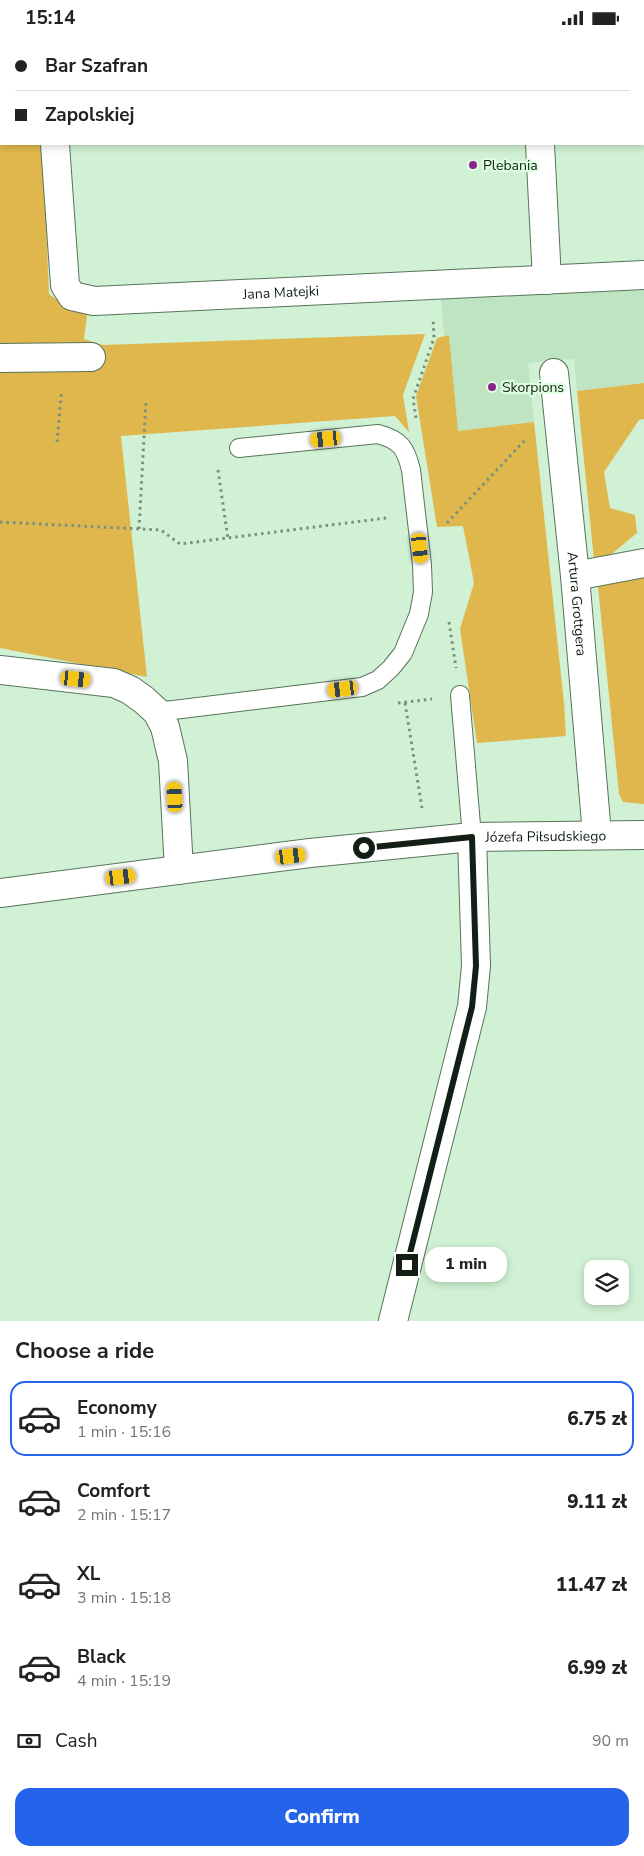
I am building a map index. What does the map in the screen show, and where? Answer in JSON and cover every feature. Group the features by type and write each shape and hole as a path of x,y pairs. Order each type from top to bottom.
{"street":[{"name":"Jana Matejki","path":"55,145 65,285 72,296 94,301 644,275"},
{"path":"540,145 547,280"},
{"path":"0,358 90,357"},
{"name":"Artura Grottgera","path":"554,373 575,576 598,835"},
{"path":"575,576 644,563"},
{"path":"0,670 114,683 130,690 157,712 165,727 173,761 179,870"},
{"name":"Józefa Piłsudskiego","path":"0,893 310,853 472,837 644,835"},
{"path":"393,1321 472,1007 476,966 472,837"}],"lane":[{"path":"157,712 362,687 378,680 403,653 419,614 423,583 411,471 408,457 402,445 391,437 378,434 238,448"},
{"path":"460,695 472,837"}],"path":[{"path":"57,443 61,396 90,357"},
{"path":"139,529 146,401"},
{"path":"442,528 528,437"},
{"path":"228,539 215,453 238,448"},
{"path":"0,522 161,531 180,544 416,515"},
{"path":"395,704 460,695"},
{"path":"405,703 423,813"}],"shaded area":[{"path":"0,145 40,145 43,154 49,294 56,299 88,307 84,339 103,345 425,334 403,395 409,432 395,416 121,436 147,677 0,648"},
{"path":"581,288 644,288 644,383 577,391 574,359 528,363 534,422 458,431 449,336 444,336 441,299"},
{"path":"449,335 458,431 534,422 566,736 477,743 460,629 474,583 463,526 437,527 416,396 437,338"},
{"path":"644,383 644,419 639,420 604,472 610,508 635,515 637,533 608,557 594,560 577,391"},
{"path":"644,574 644,804 623,802 619,794 598,587 612,580"}],"place":[{"name":"Plebania","path":"473,165"},
{"name":"Skorpions","path":"492,387"}],"route":[{"path":"364,848 472,837 476,966 472,1007 407,1265"}]}
